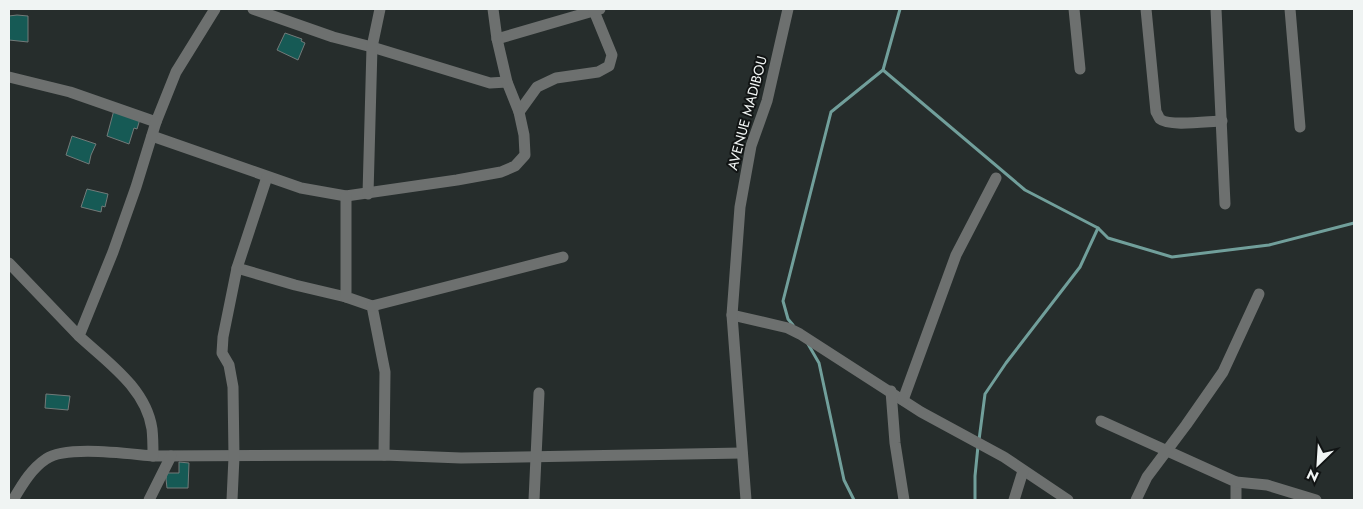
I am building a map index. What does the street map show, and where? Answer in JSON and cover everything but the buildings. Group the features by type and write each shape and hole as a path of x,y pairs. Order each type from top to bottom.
{"street":[{"path":"79,336 113,252 156,122 176,72 215,9"},
{"path":"253,9 333,37 490,83 507,82"},
{"path":"368,194 372,47 380,9"},
{"path":"152,136 301,188 346,196 501,172 515,166 526,155 519,112 507,82 496,39 493,9"},
{"name":"AVENUE MADIBOU","path":"746,500 732,315 740,207 751,146 768,101 788,9"},
{"path":"1074,9 1080,69"},
{"path":"1146,9 1156,112 1160,118 1165,122 1174,123 1222,121"},
{"path":"1216,9 1225,204"},
{"path":"1290,9 1300,127"},
{"path":"496,39 597,10 612,55 609,66 598,72 556,78 537,87 519,112"},
{"path":"9,77 70,92 156,122"},
{"path":"232,500 234,457 233,387 229,365 222,353 223,337 237,268 267,177"},
{"path":"903,400 956,255 996,178"},
{"path":"346,196 346,297"},
{"path":"237,268 295,285 346,297 372,306 562,257"},
{"path":"9,263 79,336 130,383 144,404 152,428 153,456"},
{"path":"1136,500 1147,477 1223,372 1259,294"},
{"path":"372,306 385,372 384,455"},
{"path":"732,315 788,328 922,412 1004,457 1068,500"},
{"path":"891,391 895,443 904,500"},
{"path":"534,500 539,393"},
{"path":"1101,421 1236,482 1267,485 1316,500"},
{"path":"13,500 26,478 47,458 69,452 153,456 384,455 461,458 742,453"},
{"path":"148,500 171,456"},
{"path":"1014,500 1023,470"},
{"path":"1236,482 1236,500"}],"waterway":[{"path":"793,325 788,319 783,301 831,112 883,70 900,9"},
{"path":"883,70 1025,190 1098,228 1080,267 1006,363 985,394 979,440"},
{"path":"1098,228 1108,238 1172,257 1269,245 1354,223"},
{"path":"808,344 819,363 844,480 854,500"},
{"path":"975,500 978,446"}]}
